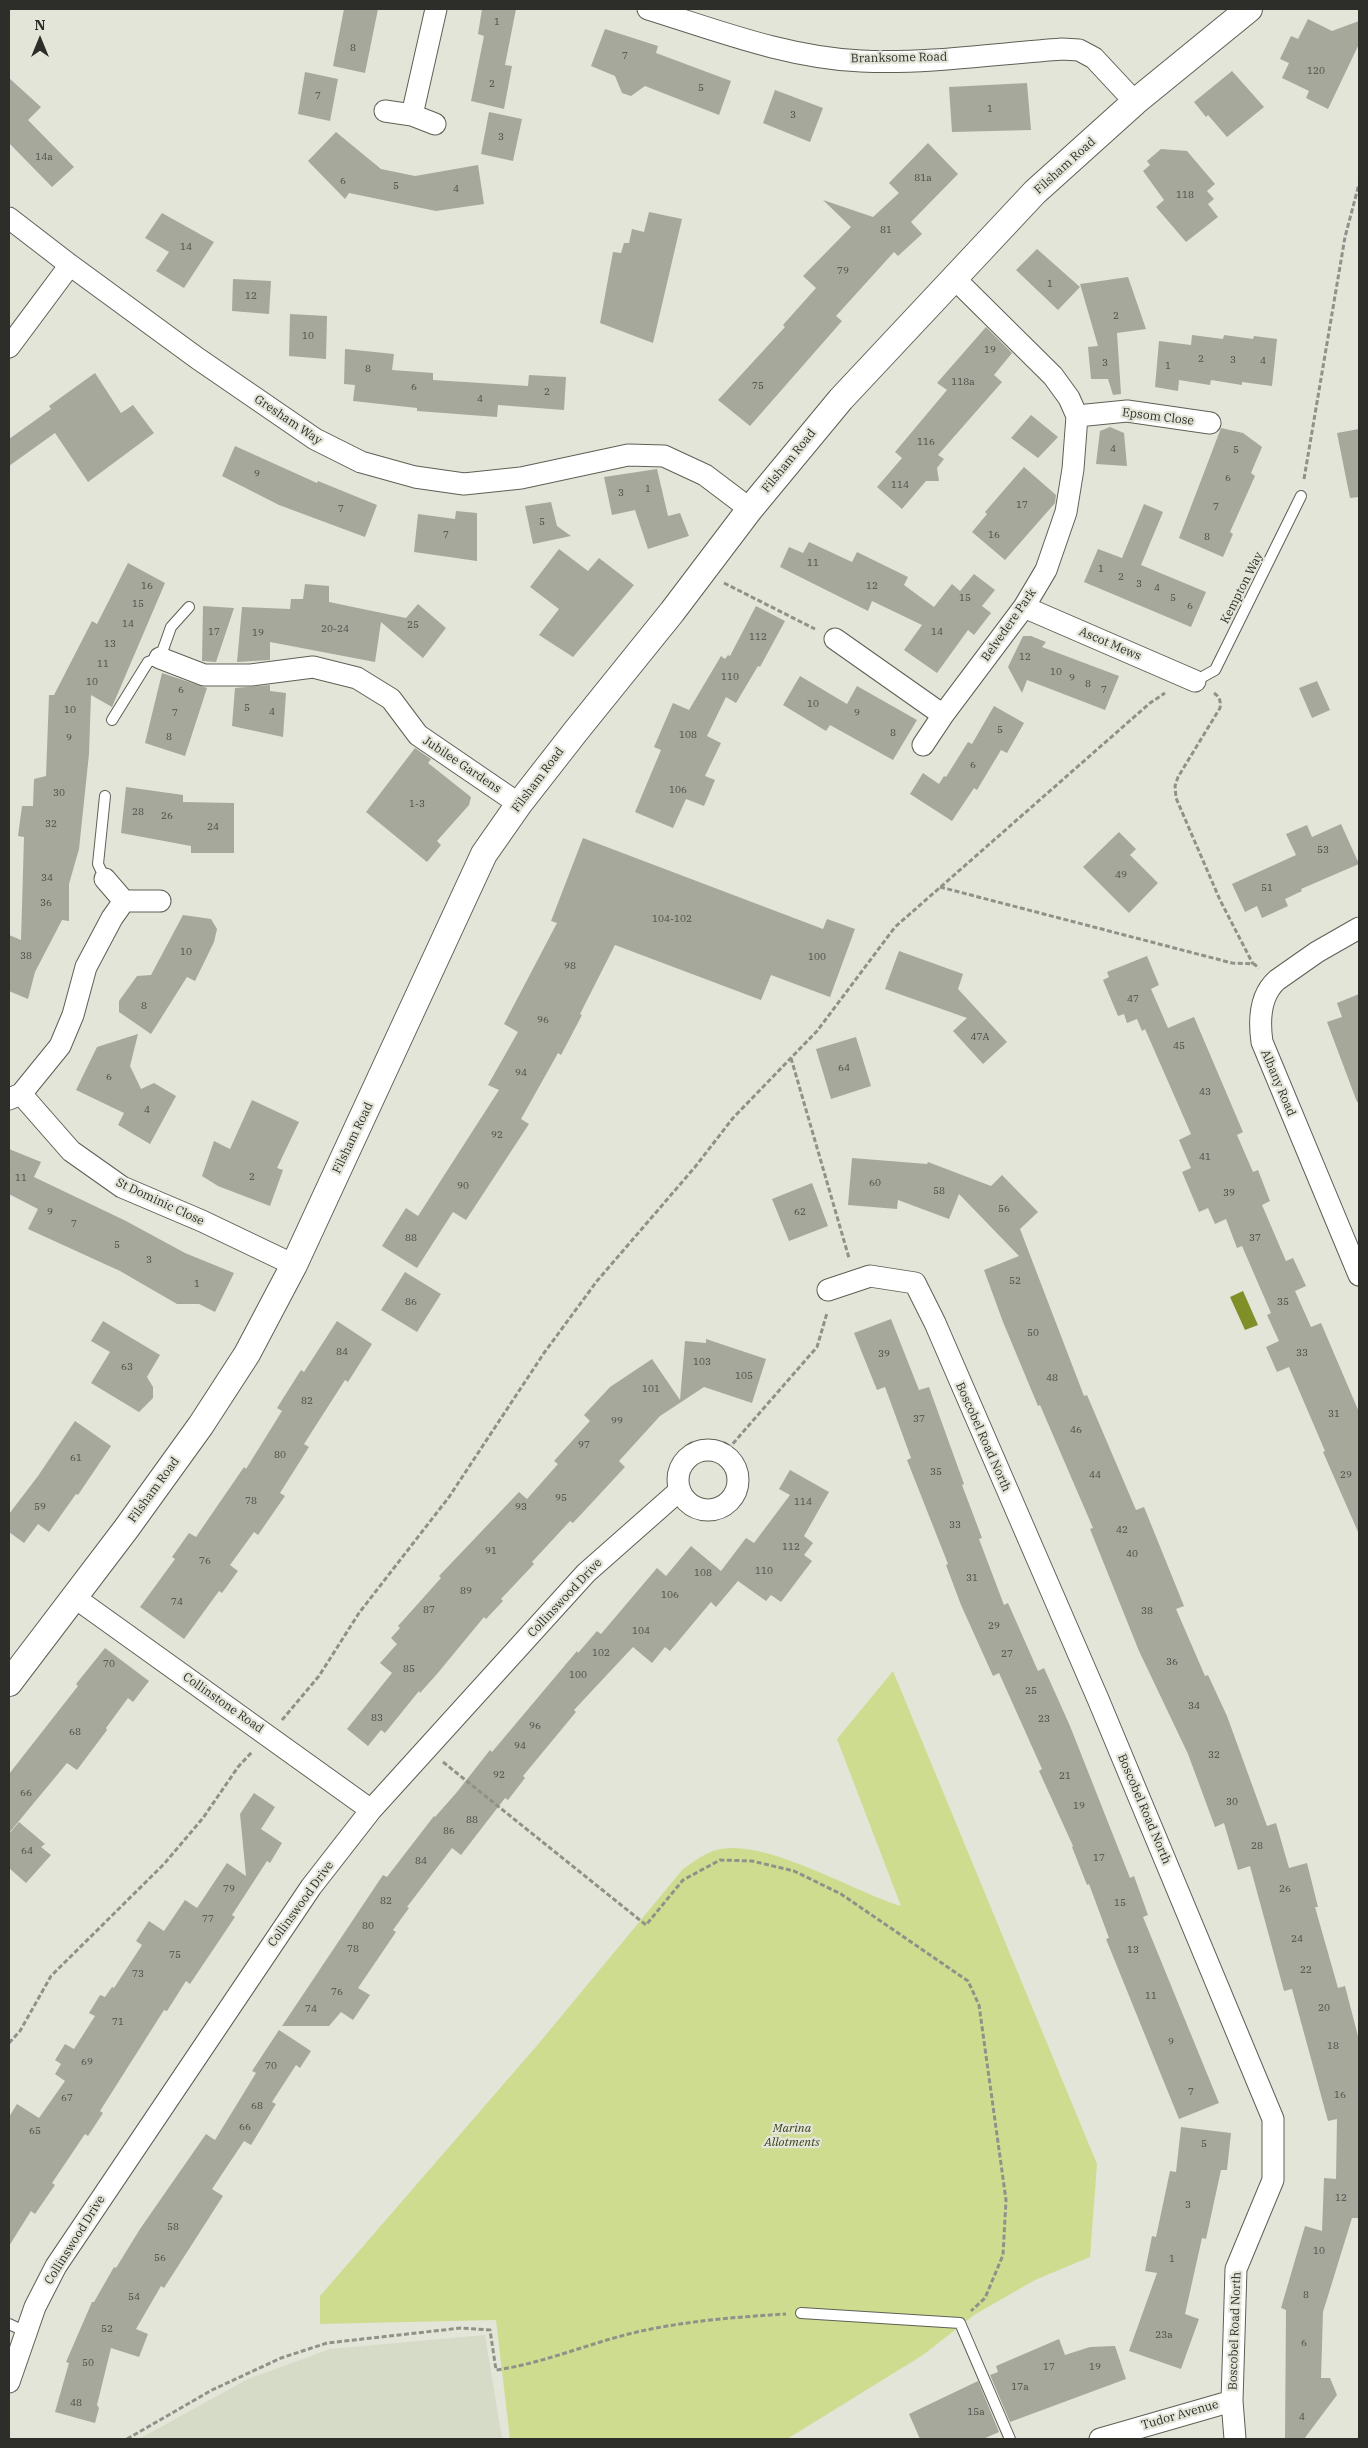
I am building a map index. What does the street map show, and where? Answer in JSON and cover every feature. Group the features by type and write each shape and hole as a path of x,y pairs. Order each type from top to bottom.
{"street":[{"path":"412,115 436,9"},
{"name":"Branksome Road","path":"648,9 809,54 860,61 913,60 1062,49 1080,50 1094,58 1135,102"},
{"name":"Filsham Road","path":"9,1682 201,1425 246,1354 294,1265 484,854 519,804 750,509 841,399 953,277 1035,192 1135,102 1249,9"},
{"path":"385,111 412,115 435,124"},
{"name":"Gresham Way","path":"9,218 197,358 315,439 361,462 415,477 464,484 521,478 628,455 664,456 705,475 750,509"},
{"path":"9,347 70,265"},
{"path":"953,277 1053,376 1069,398 1077,416"},
{"name":"Epsom Close","path":"1077,416 1127,411 1210,423"},
{"name":"Belvedere Park","path":"923,746 943,715 1024,607 1046,570 1066,512 1073,468 1077,416"},
{"name":"Ascot Mews","path":"1024,607 1192,680"},
{"path":"835,639 943,715"},
{"name":"Jubilee Gardens","path":"160,658 204,675 251,675 312,667 357,678 392,699 418,735 519,804"},
{"path":"105,879 124,901 160,901"},
{"name":"St Dominic Close","path":"124,901 112,918 86,967 73,1014 60,1046 15,1097 71,1151 122,1187 202,1221 294,1265"},
{"name":"Albany Road","path":"1359,928 1317,952 1271,985 1264,1001 1259,1022 1262,1042 1359,1275"},
{"name":"Boscobel Road North","path":"831,1289 870,1276 915,1283 1098,1698 1273,2119 1273,2180 1236,2269 1232,2400 1235,2439"},
{"path":"706,1450 717,1451 732,1461 738,1475 738,1488 733,1498 722,1507 710,1510 697,1508 688,1502 680,1490 679,1476 682,1464 691,1456 706,1450"},
{"name":"Collinswood Drive","path":"9,2382 17,2328 35,2307 56,2266 100,2198 311,1888 371,1810 428,1750 586,1573 680,1490"},
{"name":"Collinstone Road","path":"74,1597 268,1734 371,1810"},
{"name":"Tudor Avenue","path":"1100,2439 1232,2400"}],"lane":[{"name":"Kempton Way","path":"1192,680 1216,670 1301,496"},
{"path":"112,720 142,669 148,662 160,658 171,627 189,607"},
{"path":"105,796 98,864 105,879"},
{"path":"801,2313 960,2322 1010,2439"}],"path":[{"path":"1301,496 1345,237 1359,184"},
{"path":"702,572 835,639"},
{"path":"9,2044 20,2031 52,1976 164,1864 203,1818 238,1767 294,1707 319,1676 359,1614 449,1497 539,1361 597,1281 695,1167 733,1118 822,1025 895,927 1150,703 1192,680 1218,695 1221,703 1178,777 1175,786 1176,798 1220,900 1254,964 1277,980"},
{"path":"940,887 1223,960 1254,964"},
{"path":"791,1057 855,1281"},
{"path":"722,1455 817,1347 831,1289"},
{"path":"428,1750 646,1926 683,1880 720,1860 752,1861 794,1871 841,1894 968,1980 979,2005 1006,2200 1003,2254 985,2298 960,2322"},
{"path":"127,2439 212,2390 281,2358 327,2343 462,2328 490,2330 496,2370 526,2366 636,2332 735,2317 801,2313"}],"shaded area":[{"path":"1243,1291 1258,1325 1245,1330 1230,1297"},
{"path":"485,2335 502,2439 139,2439 248,2379 330,2349"}],"green space":[{"name":"Marina Allotments","path":"893,1671 1097,2164 1090,2257 1035,2280 974,2315 923,2355 787,2439 510,2439 496,2320 320,2324 320,2296 540,2042 683,1869 713,1851 732,1848 755,1850 807,1867 901,1906 837,1739"}],"building":[{"path":"344,9 378,9 365,73 333,66"},
{"path":"482,9 516,9 505,65 512,66 504,109 471,101 484,36 478,34"},
{"path":"1308,19 1332,31 1359,21 1359,44 1328,109 1306,98 1309,91 1282,78 1289,63 1280,59 1291,36 1298,39"},
{"path":"605,29 658,46 656,53 731,81 719,115 645,86 631,96 622,93 615,76 591,66"},
{"path":"1232,71 1264,107 1227,137 1208,115 1206,117 1194,102"},
{"path":"305,72 338,79 330,121 298,114"},
{"path":"9,78 41,107 28,120 74,167 52,187 9,143"},
{"path":"1027,83 1031,130 952,132 949,87"},
{"path":"775,90 823,108 810,142 763,123"},
{"path":"489,112 522,119 513,161 481,154"},
{"path":"336,132 381,169 415,176 478,165 484,204 436,211 349,193 345,199 308,161"},
{"path":"928,143 958,174 911,222 922,234 898,256 894,252 836,316 842,321 750,426 718,400 785,327 783,325 816,288 803,276 851,227 823,200 873,217 899,193 889,183"},
{"path":"1161,149 1187,151 1215,184 1207,191 1214,199 1208,204 1218,217 1186,242 1156,207 1164,200 1143,171 1150,165 1147,161"},
{"path":"649,212 682,219 653,343 600,323 613,252 621,253 624,243 629,243 632,229 644,232"},
{"path":"162,213 214,242 184,288 156,271 169,252 145,238"},
{"path":"1037,249 1080,287 1058,310 1016,270"},
{"path":"1128,277 1146,329 1117,333 1121,394 1113,395 1108,379 1091,379 1088,347 1098,346 1080,284"},
{"path":"233,279 271,281 269,314 232,311"},
{"path":"290,314 327,316 326,359 289,356"},
{"path":"986,327 1012,353 994,375 1002,382 938,455 944,459 937,468 939,481 926,481 902,509 877,487 902,458 895,452 947,390 937,383"},
{"path":"1192,335 1223,339 1224,335 1253,339 1254,336 1277,339 1272,386 1242,382 1242,385 1211,380 1210,385 1179,380 1178,391 1155,387 1159,341 1191,345"},
{"path":"345,349 394,354 392,370 433,373 433,380 528,386 529,375 566,377 564,410 498,405 497,417 417,411 417,408 353,401 355,385 344,384"},
{"path":"95,373 121,413 133,405 154,433 88,482 55,433 9,466 9,439 51,409 49,406"},
{"path":"1031,415 1058,437 1038,458 1011,438"},
{"path":"1110,427 1124,433 1127,466 1096,464 1100,431"},
{"path":"1221,428 1243,433 1262,447 1251,473 1255,476 1230,532 1233,534 1223,557 1179,538"},
{"path":"1359,429 1359,497 1350,498 1337,433"},
{"path":"235,446 317,483 318,481 377,505 365,537 279,505 222,476"},
{"path":"1024,467 1056,495 1055,503 1005,560 972,532 987,514 985,512"},
{"path":"657,469 668,516 680,513 689,536 648,549 635,510 612,515 604,477"},
{"path":"551,502 557,526 571,536 533,544 525,506"},
{"path":"1144,504 1163,512 1141,565 1206,592 1191,627 1084,582 1098,549 1122,558"},
{"path":"456,511 477,513 477,561 414,552 418,514 455,519"},
{"path":"809,542 852,562 857,552 908,577 904,585 934,607 952,584 960,591 974,574 995,590 982,606 991,613 974,635 968,630 937,673 904,650 922,625 872,601 868,611 780,567 789,547 803,553"},
{"path":"559,549 588,571 599,558 634,585 573,657 539,635 559,609 530,587"},
{"path":"128,563 165,583 112,707 91,695 89,754 79,849 69,884 69,921 62,920 35,972 28,999 9,991 9,935 21,940 24,837 18,836 22,806 33,806 34,779 46,776 49,695 54,695 92,621 97,624"},
{"path":"305,584 329,586 329,602 406,618 418,604 446,628 423,658 381,622 375,662 270,642 270,660 237,662 242,607 290,609 291,599 303,599"},
{"path":"203,606 234,608 216,662 202,661"},
{"path":"756,606 785,621 760,667 758,666 736,703 726,697 707,736 721,743 705,776 715,780 704,806 686,799 673,828 635,812 661,750 654,747 673,703 689,710 721,656 725,659 728,655 730,656"},
{"path":"1023,636 1031,636 1046,642 1042,647 1119,676 1105,710 1027,680 1022,693 1008,667"},
{"path":"162,673 207,688 185,756 145,743"},
{"path":"800,676 847,704 857,686 917,720 893,760 830,725 826,731 783,705"},
{"path":"1317,681 1330,710 1312,718 1299,688"},
{"path":"270,685 270,691 286,693 283,737 232,726 235,688"},
{"path":"994,706 1024,723 1007,753 1001,750 977,790 974,788 952,821 910,794 923,773 939,784 944,776 946,777 968,742 972,744"},
{"path":"415,748 431,759 428,763 471,797 469,805 437,841 441,845 427,862 366,812"},
{"path":"126,787 183,795 183,802 234,803 234,853 191,853 191,846 121,833"},
{"path":"1341,824 1359,864 1301,889 1302,891 1285,899 1288,906 1262,918 1257,906 1245,912 1232,884 1296,855 1286,834 1307,825 1312,837"},
{"path":"1119,832 1136,849 1130,855 1158,883 1129,913 1083,867"},
{"path":"583,838 823,929 827,919 855,929 830,997 771,975 761,1000 615,945 561,1055 558,1053 521,1119 529,1124 466,1220 453,1212 417,1268 382,1246 406,1208 418,1216 499,1090 488,1085 518,1032 504,1024 557,923 551,921"},
{"path":"183,915 211,919 217,929 214,942 195,981 187,977 151,1034 119,1012 119,1001 137,976 151,975"},
{"path":"899,951 963,974 958,989 1007,1042 983,1064 953,1031 967,1018 885,989"},
{"path":"1147,956 1159,985 1151,989 1168,1028 1194,1017 1243,1132 1237,1135 1253,1172 1258,1170 1270,1201 1262,1205 1286,1261 1293,1258 1306,1286 1295,1291 1311,1327 1321,1323 1359,1412 1359,1534 1323,1452 1325,1451 1289,1367 1277,1372 1266,1347 1279,1341 1267,1315 1271,1313 1242,1246 1237,1248 1226,1219 1215,1224 1208,1208 1199,1212 1182,1172 1191,1168 1179,1140 1191,1134 1145,1029 1142,1031 1137,1019 1127,1023 1124,1014 1118,1016 1103,980 1109,977 1107,972"},
{"path":"1359,994 1359,1102 1357,1102 1327,1022 1342,1017 1337,1003"},
{"path":"138,1034 130,1066 141,1089 154,1083 176,1096 150,1144 118,1125 124,1113 76,1090 97,1047"},
{"path":"856,1037 871,1086 831,1099 816,1049"},
{"path":"252,1100 299,1122 277,1168 283,1170 270,1206 218,1186 202,1176 214,1141 230,1149"},
{"path":"9,1149 41,1162 34,1177 126,1221 185,1253 234,1273 215,1312 199,1304 177,1304 120,1271 28,1229 38,1209 9,1194"},
{"path":"852,1158 927,1164 928,1162 991,1186 1002,1175 1038,1212 1020,1229 1084,1396 1087,1395 1136,1510 1144,1507 1184,1606 1176,1609 1205,1676 1208,1675 1227,1716 1267,1826 1276,1823 1289,1868 1307,1863 1318,1907 1315,1907 1338,1988 1345,1986 1359,2040 1359,2218 1352,2218 1323,2312 1321,2378 1330,2378 1337,2395 1304,2439 1285,2439 1286,2310 1281,2308 1305,2226 1322,2231 1324,2178 1336,2179 1337,2119 1328,2121 1292,1989 1284,1991 1250,1866 1238,1870 1224,1823 1215,1827 1188,1754 1139,1651 1090,1529 1093,1528 1040,1405 1038,1406 1003,1322 984,1270 1019,1256 959,1194 949,1219 898,1200 897,1209 848,1205"},
{"path":"812,1183 828,1226 789,1241 772,1199"},
{"path":"405,1272 441,1294 417,1332 381,1310"},
{"path":"891,1319 919,1390 929,1387 982,1538 979,1539 1004,1605 1008,1603 1038,1671 1044,1668 1070,1726 1130,1878 1134,1876 1148,1915 1143,1917 1219,2103 1179,2119 1106,1939 1109,1938 1089,1884 1087,1885 1073,1846 1039,1771 1042,1769 999,1673 993,1676 961,1605 946,1565 948,1564 907,1460 911,1458 885,1387 877,1390 854,1333"},
{"path":"103,1321 160,1355 147,1377 153,1387 153,1398 139,1412 91,1383 110,1352 91,1341"},
{"path":"337,1321 372,1344 348,1382 345,1380 304,1444 309,1447 280,1493 285,1496 258,1535 254,1532 230,1565 238,1571 222,1593 219,1591 184,1639 140,1607 175,1559 172,1557 189,1533 196,1537 244,1467 246,1469 282,1411 277,1408 301,1370 304,1372"},
{"path":"706,1339 766,1359 752,1403 704,1387 660,1416 619,1461 625,1467 573,1523 570,1521 532,1562 534,1564 501,1599 503,1601 486,1619 484,1617 385,1733 381,1730 368,1746 347,1729 392,1673 380,1663 397,1644 391,1638 400,1628 398,1626 441,1578 439,1576 519,1492 527,1499 558,1464 554,1461 590,1421 584,1415 610,1387 652,1359 680,1400 685,1341 706,1343"},
{"path":"75,1421 111,1446 78,1495 76,1494 49,1532 38,1524 24,1543 9,1532 9,1514 38,1476"},
{"path":"790,1470 829,1492 804,1536 813,1543 804,1555 812,1561 781,1602 771,1595 766,1601 738,1581 716,1607 711,1602 670,1651 665,1647 652,1663 633,1647 574,1710 576,1712 523,1776 525,1778 508,1800 505,1798 461,1855 452,1848 407,1907 409,1908 393,1930 396,1932 358,1988 370,1995 353,2020 341,2012 329,2026 282,2026 383,1875 387,1877 434,1816 457,1792 490,1750 492,1752 577,1651 578,1653 597,1631 601,1634 657,1568 666,1576 691,1546 721,1571 746,1538 754,1543 790,1495 779,1489"},
{"path":"105,1648 149,1681 133,1702 128,1698 77,1770 67,1763 9,1833 9,1774 78,1686 76,1684"},
{"path":"254,1793 275,1807 261,1829 282,1843 270,1863 267,1861 232,1915 235,1917 190,1984 186,1981 167,2011 164,2010 100,2111 103,2113 88,2136 85,2134 52,2183 55,2185 35,2214 31,2211 9,2246 9,2117 17,2104 39,2118 65,2081 55,2074 61,2064 55,2060 65,2044 74,2049 95,2016 89,2013 100,1995 105,1997 112,1987 114,1988 142,1945 136,1941 149,1921 164,1931 185,1900 197,1908 227,1863 246,1876 240,1814"},
{"path":"19,1822 45,1844 41,1847 51,1855 26,1883 9,1868 9,1834"},
{"path":"279,2030 311,2051 300,2068 296,2065 272,2102 276,2104 251,2145 244,2141 212,2189 223,2196 164,2288 161,2286 136,2329 148,2334 139,2357 111,2348 97,2405 99,2408 95,2423 55,2412 69,2363 66,2362 92,2302 94,2302 114,2267 116,2268 140,2229 206,2134 215,2140 256,2073 252,2071"},
{"path":"1181,2127 1231,2133 1227,2170 1221,2170 1206,2239 1202,2238 1185,2314 1199,2319 1181,2369 1129,2351 1157,2273 1145,2271 1152,2236 1156,2237 1170,2171 1176,2172"},
{"path":"1059,2339 1065,2355 1090,2347 1115,2346 1126,2379 1010,2422 990,2375 998,2372 996,2366"},
{"path":"978,2381 999,2432 983,2439 920,2439 909,2414"}]}
